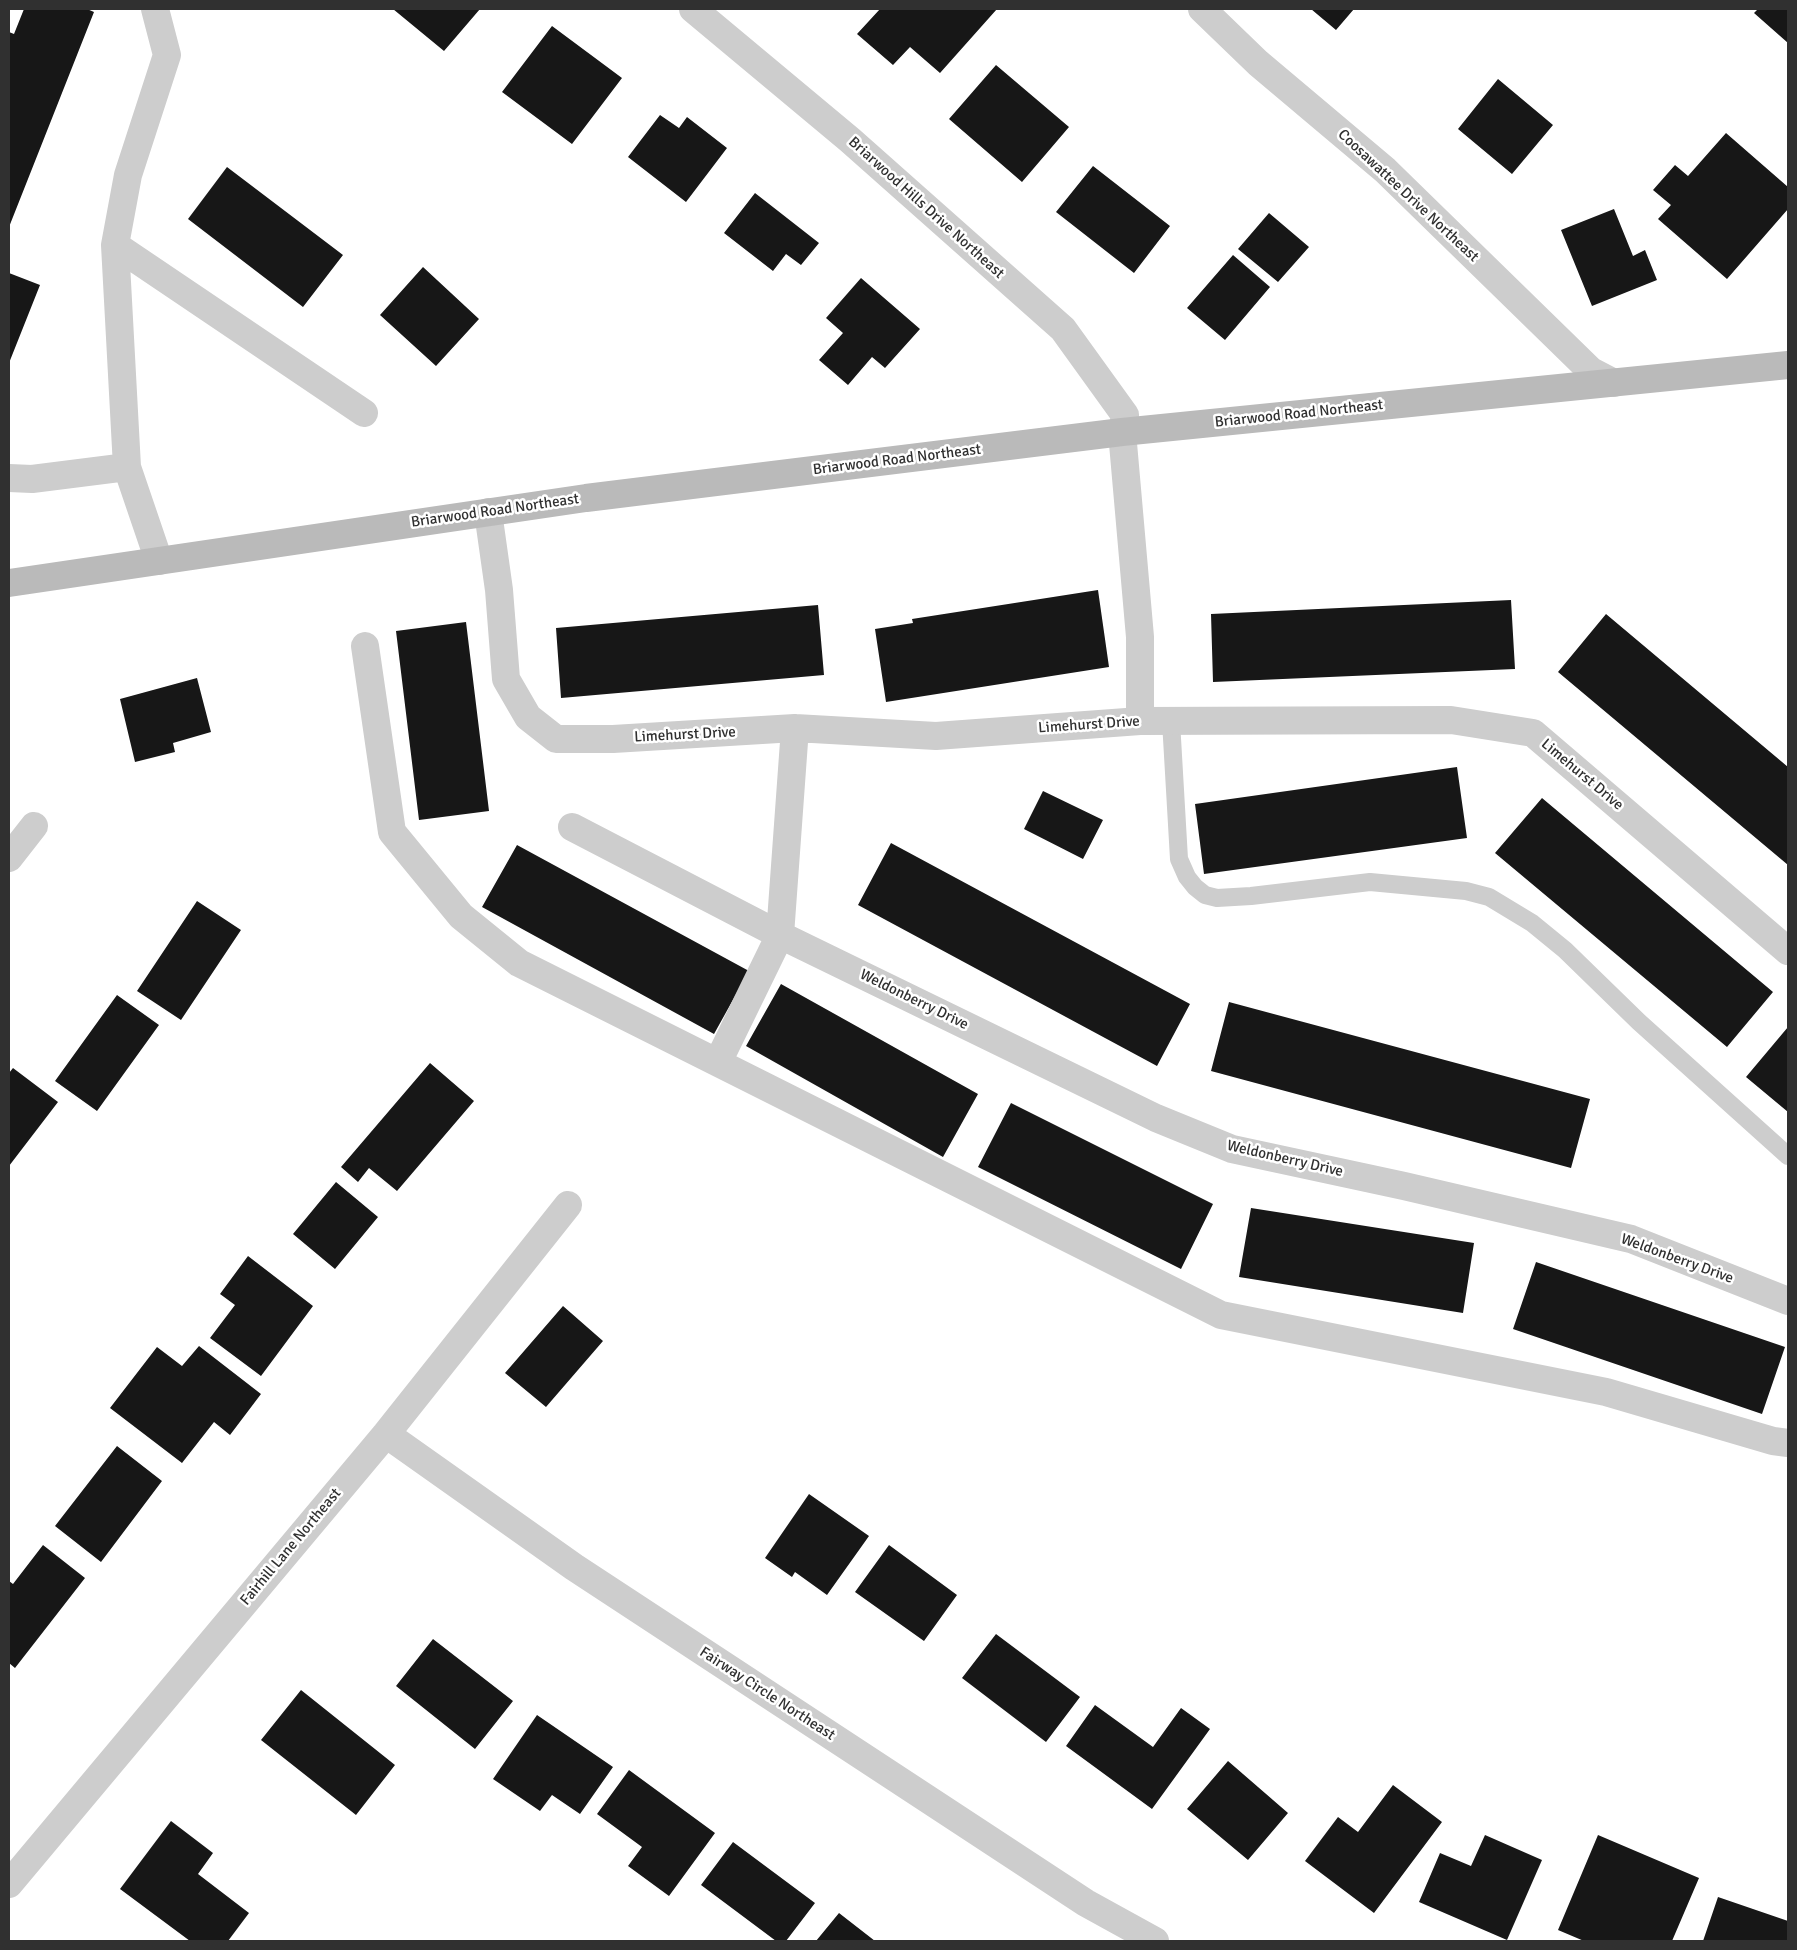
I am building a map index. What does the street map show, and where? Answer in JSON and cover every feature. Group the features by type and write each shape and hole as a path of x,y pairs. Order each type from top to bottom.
{"street":[{"path":"155,9 167,54 128,175 115,245 127,467 159,561"},
{"name":"Briarwood Hills Drive Northeast","path":"693,9 850,140 1063,329 1125,415 1122,432 1140,637 1140,721"},
{"name":"Coosawattee Drive Northeast","path":"1202,9 1258,63 1385,170 1591,371 1614,383"},
{"path":"115,245 364,413"},
{"name":"Briarwood Road Northeast","path":"9,583 596,497 1122,432 1788,365"},
{"path":"9,478 32,479 127,467"},
{"name":"Limehurst Drive","path":"488,512 499,590 506,679 528,717 556,739 613,739 795,728 936,736 1140,721 1451,720 1533,732 1788,951"},
{"path":"366,646 392,832 461,916 519,963 1221,1315 1606,1392 1788,1444"},
{"path":"718,1062 780,935 795,728"},
{"path":"9,858 34,826"},
{"name":"Weldonberry Drive","path":"572,827 780,935 1156,1118 1232,1149 1404,1186 1631,1240 1788,1301"},
{"name":"Fairhill Lane Northeast","path":"9,1884 386,1434 568,1205"},
{"name":"Fairway Circle Northeast","path":"386,1434 574,1568 1086,1903 1155,1941"}],"lane":[{"path":"1171,721 1179,859 1187,877 1205,895 1218,898 1250,896 1370,882 1466,891 1489,897 1532,923 1565,950 1639,1022 1788,1156"}],"building":[{"path":"24,9 87,9 94,12 9,227 9,32 14,34"},
{"path":"393,9 480,9 444,51"},
{"path":"880,9 997,9 940,73 910,47 893,65 857,34"},
{"path":"1311,9 1354,9 1336,30"},
{"path":"1758,9 1788,9 1788,43 1754,13"},
{"path":"552,26 622,78 572,144 502,92"},
{"path":"996,65 1069,127 1022,182 949,119"},
{"path":"1498,79 1553,125 1512,174 1458,129"},
{"path":"660,115 679,128 687,117 727,148 686,202 628,157"},
{"path":"1726,133 1788,187 1788,209 1727,279 1658,219 1671,205 1653,190 1675,165 1688,176"},
{"path":"1093,166 1170,226 1134,273 1056,212"},
{"path":"227,167 343,255 303,307 188,219"},
{"path":"755,193 819,243 801,265 786,254 773,271 724,233"},
{"path":"1614,209 1633,256 1645,250 1657,280 1592,306 1561,230"},
{"path":"1269,213 1309,247 1278,282 1238,249"},
{"path":"1233,255 1270,287 1225,340 1187,308"},
{"path":"423,267 479,319 436,366 380,315"},
{"path":"9,273 40,285 9,363"},
{"path":"861,278 920,329 885,368 872,357 848,385 819,360 843,333 826,318"},
{"path":"1098,590 1109,667 886,702 875,629 913,623 912,619"},
{"path":"1511,600 1515,669 1213,682 1211,614"},
{"path":"818,605 824,675 561,698 556,628"},
{"path":"1606,614 1788,767 1788,865 1558,672"},
{"path":"466,622 489,811 419,820 396,631"},
{"path":"197,678 211,732 173,743 175,752 135,762 120,699"},
{"path":"1457,767 1467,838 1204,874 1195,804"},
{"path":"1043,791 1103,820 1083,859 1024,829"},
{"path":"1542,798 1773,992 1727,1047 1495,853"},
{"path":"891,843 1190,1004 1157,1066 858,905"},
{"path":"517,845 749,971 714,1034 482,907"},
{"path":"197,901 241,930 181,1020 137,991"},
{"path":"781,984 978,1094 943,1157 746,1046"},
{"path":"117,995 159,1025 97,1111 55,1081"},
{"path":"1229,1002 1590,1099 1571,1168 1211,1071"},
{"path":"1788,1027 1788,1112 1746,1077"},
{"path":"430,1063 474,1101 397,1191 369,1168 358,1182 341,1167"},
{"path":"13,1068 58,1102 9,1166 9,1073"},
{"path":"1011,1103 1213,1204 1181,1269 978,1167"},
{"path":"336,1182 378,1217 335,1269 293,1234"},
{"path":"1251,1208 1474,1243 1463,1313 1239,1277"},
{"path":"248,1256 313,1306 261,1376 210,1338 235,1305 220,1294"},
{"path":"1536,1262 1785,1347 1762,1414 1513,1329"},
{"path":"563,1306 603,1341 546,1407 505,1373"},
{"path":"199,1346 261,1394 230,1435 214,1422 182,1463 110,1408 157,1347 182,1366"},
{"path":"117,1446 162,1481 101,1562 55,1526"},
{"path":"809,1494 869,1536 827,1595 795,1572 792,1577 765,1558"},
{"path":"43,1545 85,1578 15,1668 9,1663 9,1581 13,1584"},
{"path":"889,1545 957,1595 924,1641 855,1592"},
{"path":"996,1634 1080,1697 1046,1742 962,1678"},
{"path":"433,1639 513,1701 475,1749 396,1686"},
{"path":"301,1690 395,1765 356,1815 261,1740"},
{"path":"1095,1705 1153,1747 1181,1708 1210,1729 1152,1809 1066,1746"},
{"path":"537,1715 613,1767 580,1814 552,1795 540,1811 493,1779"},
{"path":"1228,1761 1288,1813 1248,1860 1187,1809"},
{"path":"629,1770 715,1833 669,1896 628,1866 642,1847 597,1814"},
{"path":"1393,1785 1442,1822 1374,1913 1305,1861 1338,1817 1358,1832"},
{"path":"171,1821 213,1853 198,1874 249,1913 228,1941 190,1941 120,1889"},
{"path":"1485,1835 1542,1860 1507,1940 1419,1902 1440,1853 1471,1866"},
{"path":"1598,1835 1699,1878 1672,1941 1584,1941 1558,1930"},
{"path":"733,1842 815,1903 786,1941 776,1941 701,1885"},
{"path":"1718,1897 1788,1921 1788,1941 1703,1941"},
{"path":"839,1913 875,1941 816,1941"}]}
